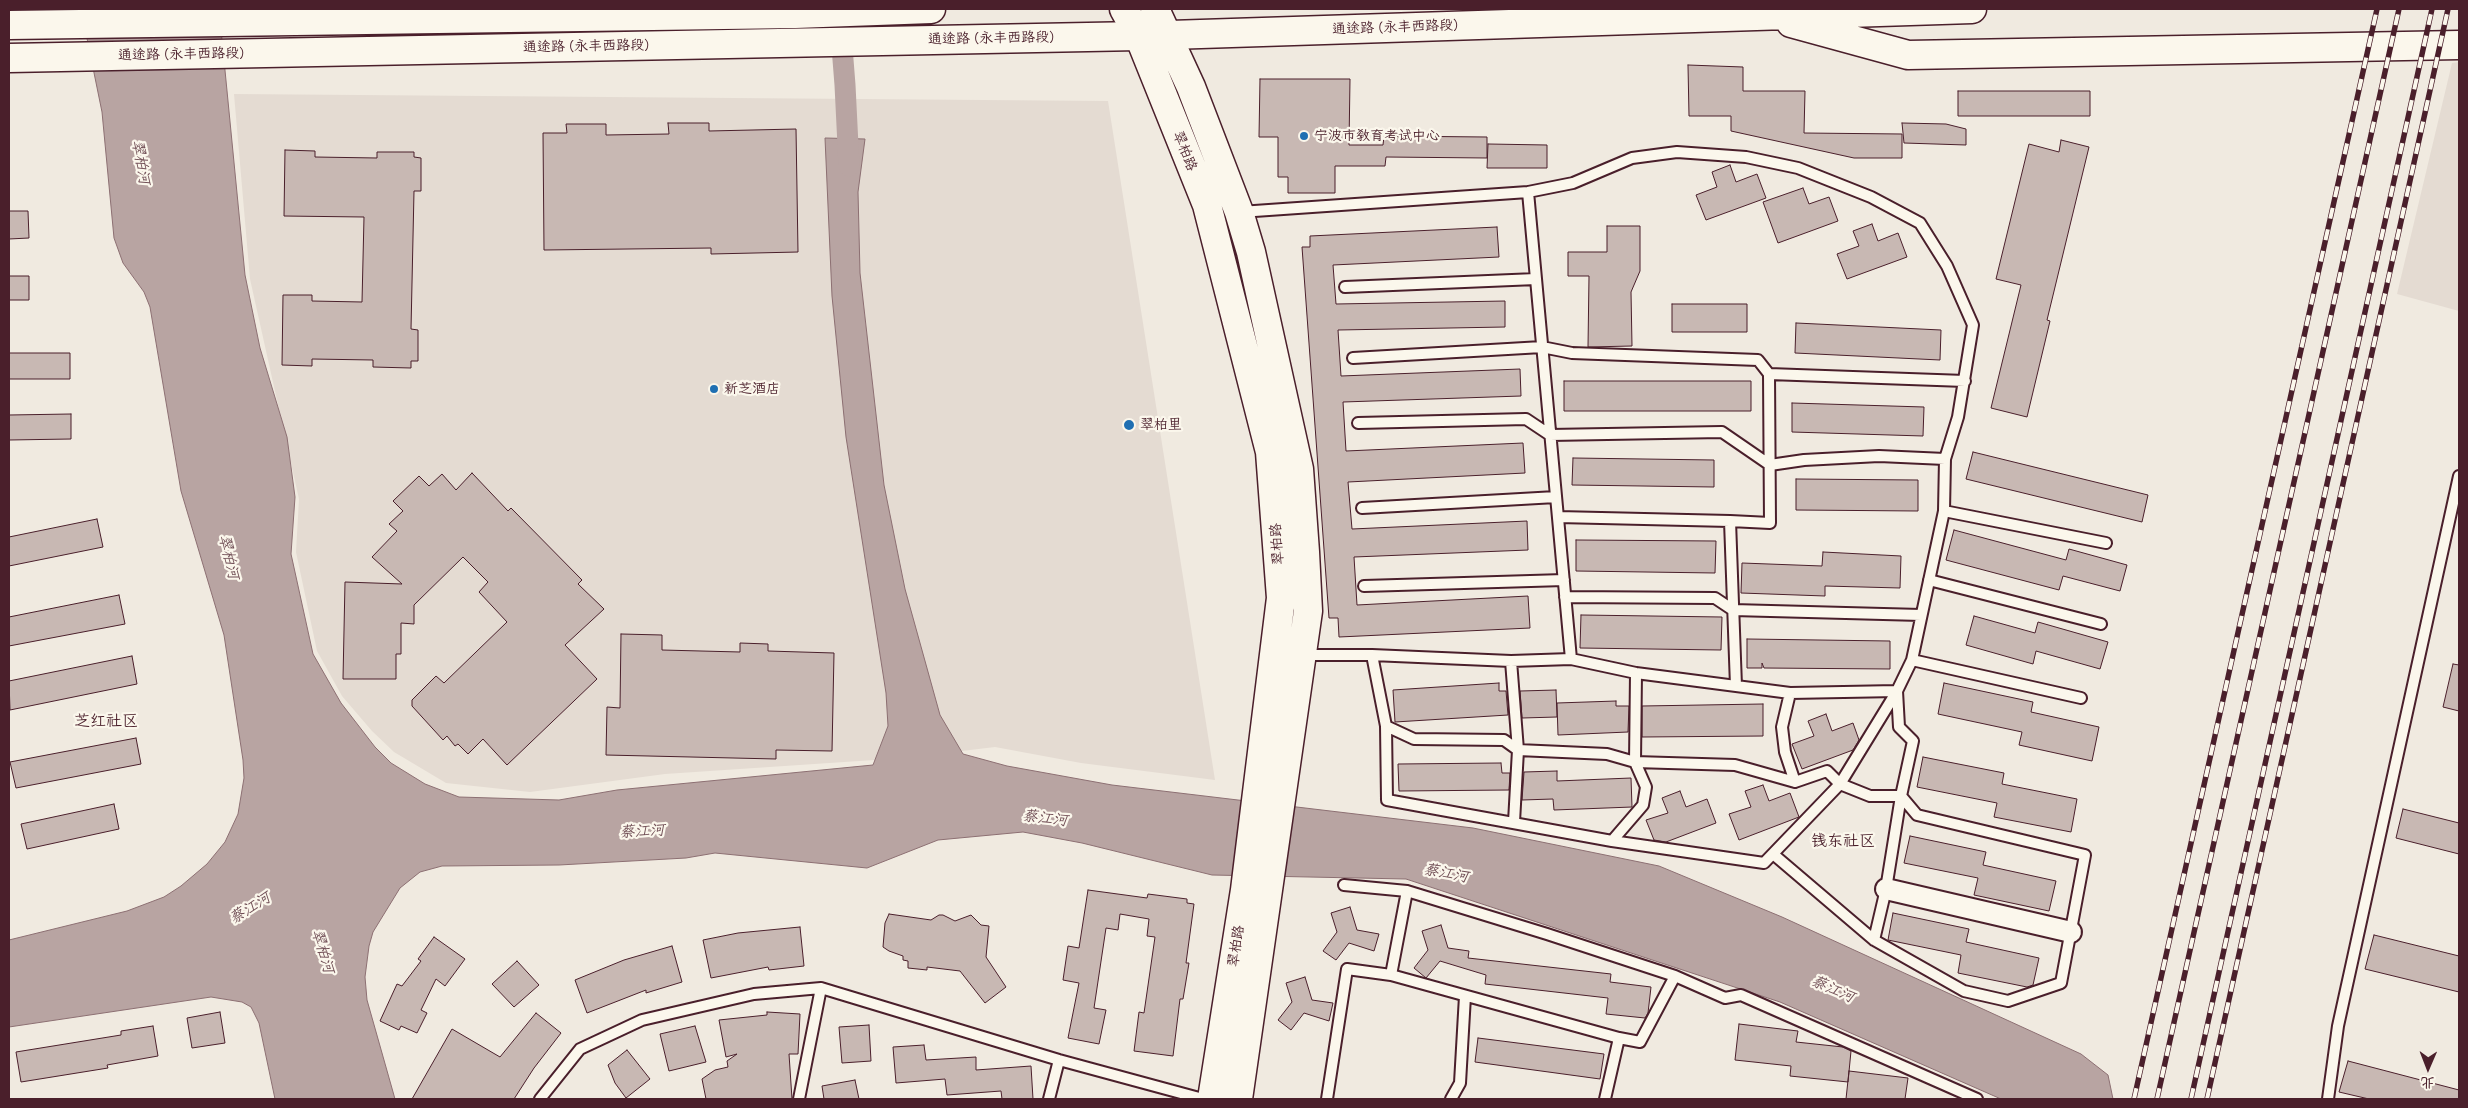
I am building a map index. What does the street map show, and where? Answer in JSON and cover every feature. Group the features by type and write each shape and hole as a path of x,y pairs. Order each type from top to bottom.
{"main road":[{"name":"通途路 (永丰西路段)","path":"12,24 226,23 795,14 931,9"},
{"name":"翠柏路","path":"1124,9 1140,36 1207,205 1270,452 1281,598 1271,777 1256,892 1238,1099"},
{"name":"翠柏路","path":"1155,9 1191,87 1239,212 1251,252 1299,470 1308,610 1302,655 1271,777"},
{"name":"通途路 (永丰西路段)","path":"9,58 1140,36 1972,9"},
{"path":"1763,15 1908,55 2459,45"},
{"name":"翠柏路","path":"1212,1099 1256,892"}],"street":[{"path":"1886,889 2071,932"}],"lane":[{"path":"1239,212 1528,192 1573,183 1632,158 1677,152 1746,157 1798,168 1871,197 1920,223 1947,266 1974,325 1958,416 1945,459 1944,512 1912,660 1897,691 1840,784 1764,863 1612,841 1387,800 1386,726 1372,656"},
{"path":"1528,192 1571,659"},
{"path":"1345,288 1536,279"},
{"path":"1353,358 1542,346 1572,353 1758,360 1770,374 1770,524 1730,521 1558,518"},
{"path":"1770,374 1965,381"},
{"path":"1358,423 1526,419 1550,435 1722,432 1770,465 1804,460 1880,456 1945,459"},
{"path":"2328,1099 2338,1026 2459,476"},
{"path":"1362,508 1556,497"},
{"path":"1944,512 2106,543"},
{"path":"1730,521 1736,686"},
{"path":"1364,586 1564,580"},
{"path":"1929,580 2101,624"},
{"path":"1565,597 1715,598 1733,610 1921,615"},
{"path":"1302,655 1511,660 1571,659 1636,672 1790,693 1897,691"},
{"path":"1511,660 1518,750 1514,822"},
{"path":"1912,660 2081,698"},
{"path":"1612,841 1643,805 1646,787 1635,762 1636,672"},
{"path":"1874,940 1886,889 1901,796 1914,741 1899,727 1897,691"},
{"path":"1790,693 1782,727 1785,752 1795,782"},
{"path":"1386,726 1414,739 1504,740 1518,750 1607,754 1635,762 1735,766 1795,782 1827,771 1840,784 1870,796 1901,796 1917,815 2085,855 2061,983 2008,1001 1964,992 1874,940 1773,854"},
{"path":"1344,885 1407,891 1548,934 1675,976 1725,998 1741,995 1978,1099"},
{"path":"1391,975 1407,891"},
{"path":"1327,1099 1347,969 1391,975 1619,1038 1640,1042 1675,976"},
{"path":"799,1099 822,988"},
{"path":"540,1099 580,1049 642,1020 754,994 822,988 1059,1060 1203,1099"},
{"path":"1451,1099 1460,1083 1465,996"},
{"path":"1605,1099 1619,1038"},
{"path":"1049,1099 1059,1060"}],"shaded area":[{"path":"2459,62 2459,311 2397,294 2452,63"},
{"name":"新芝酒店","path":"234,94 1108,101 1215,780 1081,763 995,747 904,758 665,774 530,792 446,783 394,752 372,731 342,696 317,651 296,552 299,499 250,279"}],"water":[{"path":"81,9 219,9 245,275 260,348 287,437 295,497 291,554 313,654 341,703 375,747 391,763 425,784 459,797 559,800 617,790 873,765 888,726 886,693 846,437 832,296 825,138 865,139 858,192 860,273 884,485 905,589 940,715 963,754 1007,766 1112,785 1473,828 1659,866 1782,917 2081,1054 2108,1075 2113,1099 2001,1099 1780,1002 1406,879 1212,875 1082,843 1023,832 938,840 867,868 715,853 686,858 559,865 442,866 420,872 400,888 373,932 365,977 367,1000 395,1099 275,1099 259,1023 251,1007 242,1002 211,997 9,1027 9,940 127,911 164,897 181,886 207,864 225,842 238,814 244,778 243,760 224,635 181,491 150,307 144,292 123,263 114,238 102,112"}],"building":[{"path":"1688,65 1743,67 1743,91 1805,91 1804,133 1902,134 1902,158 1854,158 1731,131 1731,116 1689,116"},
{"name":"宁波市教育考试中心","path":"1260,79 1350,79 1349,145 1383,145 1384,136 1487,137 1487,158 1386,157 1385,166 1335,166 1335,193 1288,193 1288,177 1278,177 1278,137 1259,137"},
{"path":"1958,91 2090,91 2090,116 1958,116"},
{"path":"668,123 709,123 709,131 796,129 798,252 711,254 711,248 544,250 543,133 567,133 566,124 606,124 606,135 669,134"},
{"path":"1902,123 1946,124 1966,129 1966,145 1904,143"},
{"path":"2061,140 2089,147 2047,320 2050,321 2027,417 1991,408 2021,285 1996,279 2029,144 2059,152"},
{"path":"1488,144 1547,145 1547,168 1487,168"},
{"path":"285,150 315,151 315,157 377,158 377,152 414,152 414,157 421,158 421,191 414,191 411,329 418,330 418,361 411,361 411,368 373,367 373,360 312,359 312,366 282,365 283,295 312,295 312,301 362,302 364,217 284,216"},
{"path":"1730,165 1736,182 1757,174 1766,198 1706,220 1696,195 1717,187 1712,172"},
{"path":"1803,188 1809,204 1829,197 1838,221 1778,243 1763,202"},
{"path":"9,211 28,211 29,238 9,239"},
{"path":"1872,224 1878,241 1898,233 1907,257 1847,279 1837,254 1859,246 1853,231"},
{"path":"1607,226 1640,226 1640,271 1631,292 1632,346 1588,347 1589,276 1568,276 1568,252 1607,252"},
{"path":"1497,227 1499,257 1333,265 1336,304 1505,301 1505,327 1338,330 1341,376 1520,369 1521,396 1343,402 1346,451 1523,443 1525,473 1348,482 1352,529 1527,521 1528,550 1354,557 1357,605 1528,596 1530,628 1339,637 1338,618 1329,618 1302,247 1310,247 1310,236"},
{"path":"9,276 29,276 29,300 9,300"},
{"path":"1672,304 1747,304 1747,332 1672,332"},
{"path":"1796,323 1941,330 1940,360 1795,353"},
{"path":"9,353 70,353 70,379 9,379"},
{"path":"1564,381 1751,381 1751,411 1564,411"},
{"path":"1792,403 1924,407 1923,436 1792,432"},
{"path":"71,414 71,439 9,440 9,415"},
{"path":"1973,452 2148,495 2142,522 1966,479"},
{"path":"1573,458 1714,460 1714,487 1572,485"},
{"path":"472,473 508,511 511,508 582,580 578,584 604,609 565,645 597,679 507,765 483,739 468,754 458,744 455,746 447,736 443,740 412,706 412,700 436,676 444,683 507,622 479,592 488,582 463,557 414,605 414,624 401,623 401,654 396,654 396,679 343,679 345,582 402,584 372,557 397,531 389,524 403,511 393,501 419,476 429,486 442,474 456,490"},
{"path":"1796,479 1918,480 1918,511 1796,510"},
{"path":"97,519 103,547 9,566 9,537"},
{"path":"1954,530 2066,560 2069,549 2127,565 2120,591 2063,576 2059,590 1946,560"},
{"path":"1576,540 1716,541 1715,573 1576,571"},
{"path":"1823,552 1901,556 1900,588 1825,586 1825,596 1741,593 1742,563 1822,566"},
{"path":"119,595 125,624 9,646 9,617"},
{"path":"1581,615 1722,617 1721,650 1580,648"},
{"path":"1974,616 2035,633 2038,622 2108,642 2100,669 2036,651 2033,664 1966,645"},
{"path":"621,634 662,635 662,650 740,652 740,643 768,644 768,651 834,653 832,751 776,750 776,759 606,755 607,707 620,708"},
{"path":"1747,639 1890,641 1890,669 1764,668 1762,663 1762,668 1747,668"},
{"path":"132,656 137,684 10,710 9,681"},
{"path":"2453,664 2459,665 2459,711 2443,707"},
{"path":"1499,683 1499,691 1506,691 1508,715 1395,722 1393,690"},
{"path":"1944,683 2033,702 2031,712 2099,727 2092,761 2019,745 2022,732 1938,714"},
{"path":"1556,690 1557,717 1522,718 1520,691"},
{"path":"1616,701 1616,706 1629,706 1628,732 1558,735 1557,703"},
{"path":"1763,704 1763,736 1642,737 1642,706"},
{"path":"1826,714 1832,731 1853,723 1859,740 1853,750 1802,769 1792,744 1814,736 1808,721"},
{"path":"136,738 141,764 16,788 10,762"},
{"path":"1923,757 2004,773 2002,784 2077,799 2071,832 1994,817 1997,803 1917,787"},
{"path":"1501,763 1502,773 1510,773 1509,790 1399,791 1398,764"},
{"path":"1557,771 1557,781 1631,778 1632,807 1554,810 1553,799 1522,800 1524,772"},
{"path":"1763,785 1769,801 1790,793 1799,817 1739,840 1729,814 1751,807 1745,791"},
{"path":"1680,791 1686,807 1707,799 1716,823 1666,842 1654,840 1646,820 1668,813 1662,798"},
{"path":"114,804 119,829 27,849 21,824"},
{"path":"2403,809 2459,823 2459,854 2396,838"},
{"path":"1910,836 1986,852 1983,865 2056,881 2049,911 1974,895 1978,878 1904,863"},
{"path":"1088,890 1147,898 1148,894 1187,899 1187,903 1194,904 1186,963 1189,963 1183,999 1180,999 1173,1056 1134,1051 1139,1012 1144,1013 1155,937 1147,936 1149,919 1120,914 1118,930 1106,928 1094,1008 1106,1010 1099,1044 1068,1038 1079,983 1063,980 1068,946 1079,948"},
{"path":"1350,907 1357,930 1379,934 1374,951 1349,943 1336,960 1323,951 1337,932 1331,913"},
{"path":"1893,913 1969,929 1966,942 2039,958 2033,985 2027,987 1958,973 1961,955 1888,940"},
{"path":"889,914 931,920 939,915 943,915 955,921 971,915 981,925 989,926 986,957 1006,987 985,1003 960,971 927,967 927,970 908,968 908,961 903,960 903,956 883,947 885,923"},
{"path":"1441,925 1448,948 1469,951 1468,958 1611,974 1610,982 1651,987 1648,1013 1645,1018 1606,1014 1608,998 1485,984 1486,975 1440,961 1426,978 1414,968 1428,950 1422,931"},
{"path":"800,927 804,966 769,970 768,967 711,978 703,940 738,933"},
{"path":"2374,935 2459,956 2459,992 2365,969"},
{"path":"434,937 465,959 445,986 436,979 421,1010 427,1013 417,1033 401,1026 399,1030 380,1021 397,984 402,986 421,961 418,959"},
{"path":"672,946 682,982 646,993 646,990 587,1013 575,980 624,960"},
{"path":"517,961 539,985 514,1007 492,984"},
{"path":"1305,977 1312,1000 1333,1003 1329,1021 1304,1013 1291,1030 1278,1020 1292,1002 1286,983"},
{"path":"220,1012 225,1043 192,1048 187,1018"},
{"path":"767,1012 800,1014 798,1054 789,1054 792,1099 706,1099 702,1079 715,1070 728,1067 727,1061 737,1054 726,1057 719,1020 767,1015"},
{"path":"536,1013 561,1033 534,1068 514,1099 412,1099 452,1029 500,1057"},
{"path":"1739,1024 1798,1031 1796,1042 1843,1047 1851,1051 1848,1082 1790,1076 1791,1066 1735,1060"},
{"path":"869,1025 871,1061 842,1063 839,1027"},
{"path":"153,1026 158,1056 107,1065 108,1068 21,1082 16,1052 121,1035 121,1031"},
{"path":"695,1026 706,1062 669,1071 660,1034"},
{"path":"1478,1038 1604,1054 1600,1079 1475,1062"},
{"path":"924,1045 926,1060 976,1057 976,1070 1031,1066 1033,1099 1002,1099 1001,1091 947,1095 945,1079 896,1083 893,1047"},
{"path":"627,1050 650,1079 626,1098 615,1083 608,1065"},
{"path":"2348,1061 2459,1090 2459,1099 2369,1099 2339,1092"},
{"path":"1849,1071 1908,1078 1905,1099 1846,1099"},
{"path":"855,1080 859,1099 824,1099 822,1086"}],"waterway":[{"path":"839,9 849,166"}],"railway":[{"path":"2134,1099 2377,9"},
{"path":"2157,1099 2399,9"},
{"path":"2191,1099 2432,9"},
{"path":"2207,1099 2448,9"}],"place":[{"name":"宁波市教育考试中心","path":"1304,136"},
{"name":"新芝酒店","path":"714,389"},
{"name":"翠柏里","path":"1129,425"}],"district":[{"name":"芝红社区","path":"106,721"},
{"name":"钱东社区","path":"1843,841"}],"water label":[{"name":"翠柏河","path":"141,162"},
{"name":"翠柏河","path":"229,557"},
{"name":"蔡江河","path":"1045,818"},
{"name":"蔡江河","path":"642,831"},
{"name":"蔡江河","path":"1446,873"},
{"name":"蔡江河","path":"250,908"},
{"name":"翠柏河","path":"323,951"},
{"name":"蔡江河","path":"1833,989"}]}
